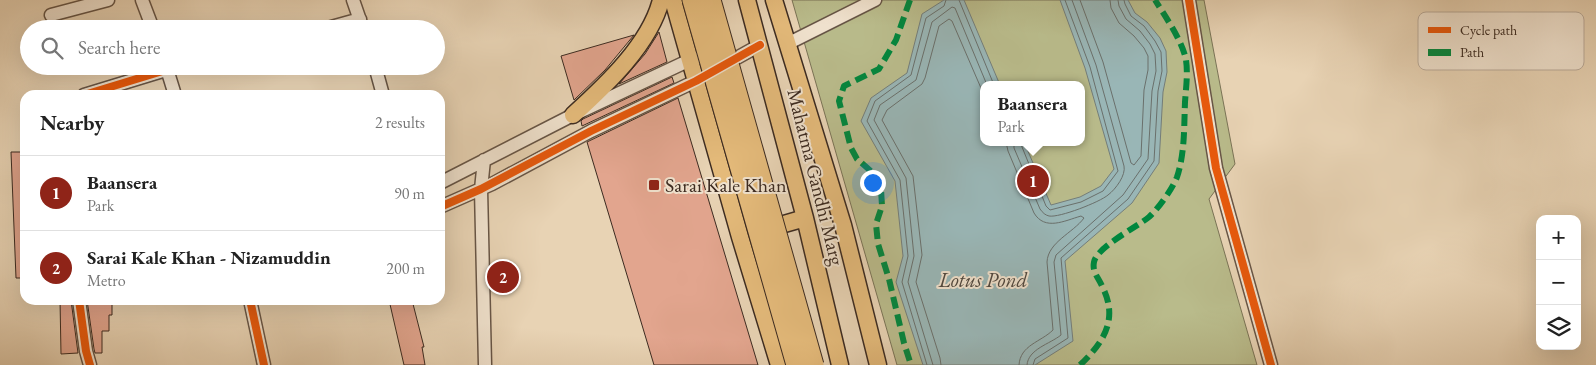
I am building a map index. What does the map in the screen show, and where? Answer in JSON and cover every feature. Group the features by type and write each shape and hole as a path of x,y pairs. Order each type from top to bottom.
{"highway":[{"path":"692,0 796,365"},
{"path":"711,0 814,365"}],"main road":[{"path":"573,115 610,80 643,39 658,12 661,0"},
{"path":"673,0 740,237 779,365"},
{"name":"Mahatma Gandhi Marg","path":"747,0 805,218 840,365"},
{"path":"774,0 843,225 878,365"},
{"path":"740,237 805,218"}],"street":[{"path":"51,15 108,0"},
{"path":"142,0 149,20"},
{"path":"353,0 360,20"},
{"path":"787,44 875,0"},
{"path":"1189,0 1216,168 1271,365"},
{"path":"445,181 573,115 690,60 760,45"},
{"path":"445,205 481,189 591,131 696,81 760,45"},
{"path":"100,90 146,75"},
{"path":"172,75 174,90"},
{"path":"377,75 382,90"},
{"path":"484,160 481,189 486,365"},
{"path":"80,305 86,351 90,365"},
{"path":"251,305 264,365"}],"green space":[{"path":"792,0 1204,0 1235,164 1209,199 1257,365 897,365"}],"water":[{"name":"Lotus Pond","path":"944,0 964,0 998,81 980,81 980,146 1026,146 1051,205 1080,197 1101,186 1114,169 1085,68 1060,0 1128,0 1135,13 1147,22 1160,38 1166,51 1167,72 1163,92 1159,163 1132,203 1065,261 1073,341 1035,365 923,365 896,282 903,256 895,181 861,121 871,98 907,73 922,14"}],"building":[{"path":"659,32 667,62 619,84 645,54"},
{"path":"634,35 605,70 574,100 561,56"},
{"path":"672,77 674,83 582,126 581,121 583,119"},
{"name":"Sarai Kale Khan","path":"678,98 758,365 654,365 587,142"},
{"path":"11,152 20,152 20,278 16,278"},
{"path":"60,305 72,305 78,353 61,354"},
{"path":"88,305 112,305 112,315 109,315 109,331 102,331 102,353 95,353"},
{"path":"390,305 413,305 424,347 422,347 425,365 404,365"}],"marked path":[{"path":"910,0 896,40 879,69 844,86 839,101 851,148 857,159 873,173 881,189 882,206 876,224 878,244 911,365"},
{"path":"1080,365 1102,339 1109,319 1107,298 1094,269 1094,262 1097,256 1102,250 1153,213 1172,187 1180,168 1184,140 1186,60 1178,37 1155,0"}],"cycle path":[{"path":"1189,0 1216,168 1271,365"},
{"path":"445,205 481,189 591,131 696,81 760,45"},
{"path":"100,90 150,75"},
{"path":"80,305 86,351 90,365"},
{"path":"251,305 264,365"}],"place":[{"name":"Baansera","path":"1033,181"},
{"name":"Sarai Kale Khan","path":"654,185"},
{"name":"Sarai Kale Khan - Nizamuddin","path":"503,277"}]}
